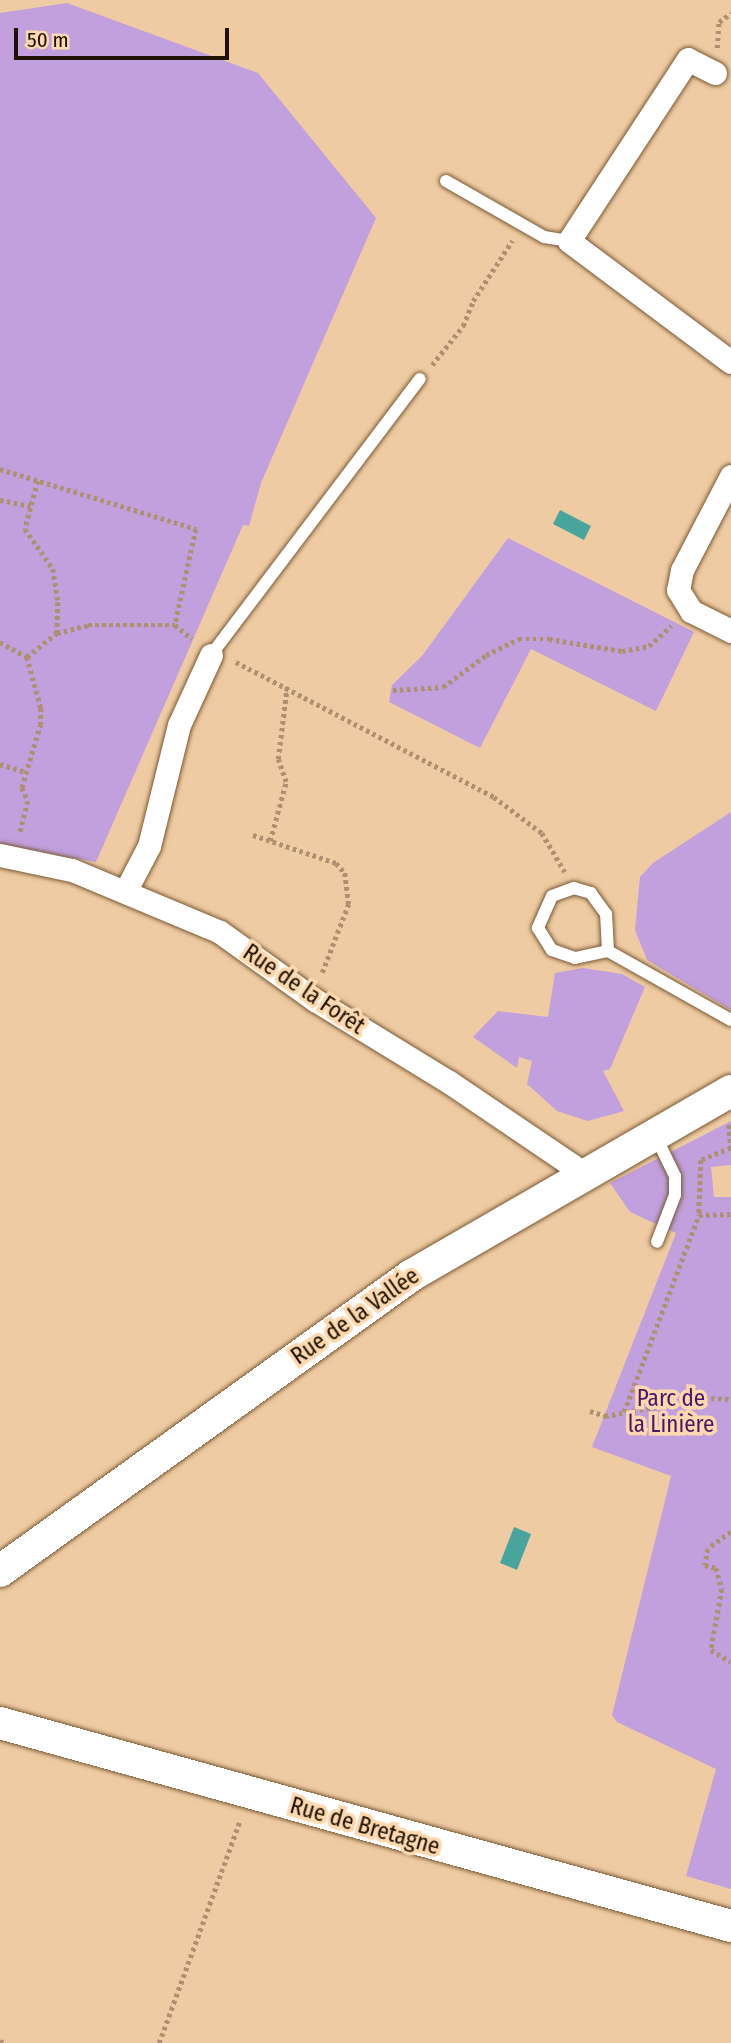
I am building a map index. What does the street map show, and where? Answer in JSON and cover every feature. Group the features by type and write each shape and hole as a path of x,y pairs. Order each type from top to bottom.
{"street":[{"path":"715,73 688,59 569,242 731,362"},
{"path":"731,476 682,570 678,590 691,611 731,631"},
{"path":"126,890 149,846 179,725 211,655"},
{"name":"Rue de la Forêt","path":"7,857 72,870 126,890 220,932 311,997 449,1082 585,1174"},
{"name":"Rue de la Vallée","path":"0,1571 402,1281 731,1091"},
{"name":"Rue de Bretagne","path":"0,1723 731,1926"}],"lane":[{"path":"446,181 544,237 569,242"},
{"path":"211,655 420,379"},
{"path":"608,951 606,914 591,893 575,888 552,896 538,928 552,950 575,958 608,951 731,1020"},
{"path":"655,1135 675,1176 675,1195 657,1242"}],"path":[{"path":"715,73 719,22 731,13"},
{"path":"420,379 463,326 472,301 523,225"},
{"path":"0,469 196,528 175,625"},
{"path":"38,481 25,529 53,569 56,583 57,633"},
{"path":"0,499 30,506"},
{"path":"27,657 57,633 111,622 175,625 211,655 241,663 494,797 542,833 575,888"},
{"path":"393,690 443,687 486,655 519,639 629,650 662,638 674,622"},
{"path":"0,642 27,657 41,724 22,788 28,810 7,857"},
{"path":"270,841 286,782 278,759 287,687"},
{"path":"0,765 26,772"},
{"path":"253,835 336,863 350,887 349,904 335,948 311,997"},
{"path":"624,1412 699,1215 701,1160 731,1148"},
{"path":"699,1215 731,1214"},
{"path":"590,1411 605,1416 704,1398 731,1399"},
{"path":"731,1532 708,1549 705,1565 716,1568 722,1589 711,1650 731,1662"},
{"path":"159,2043 250,1794"},
{"path":"0,2041 5,2043"}],"green space":[{"path":"67,3 258,73 376,218 261,483 249,526 243,525 96,862 0,845 0,13"},
{"path":"508,538 694,632 656,711 531,649 480,748 389,702 392,685 422,656"},
{"path":"731,812 731,1010 647,960 635,930 640,877 653,863"},
{"path":"583,968 622,974 645,987 610,1069 603,1071 624,1111 588,1121 557,1111 527,1084 532,1061 519,1057 517,1068 473,1037 498,1011 548,1017 555,973"},
{"name":"Parc de la Linière","path":"731,1121 731,1165 711,1167 714,1197 731,1197 731,1889 686,1876 716,1769 617,1722 612,1715 671,1476 592,1447 676,1233 630,1212 610,1183"}],"water":[{"path":"560,510 591,526 584,540 553,524"},
{"path":"514,1527 531,1534 517,1570 500,1563"}]}
